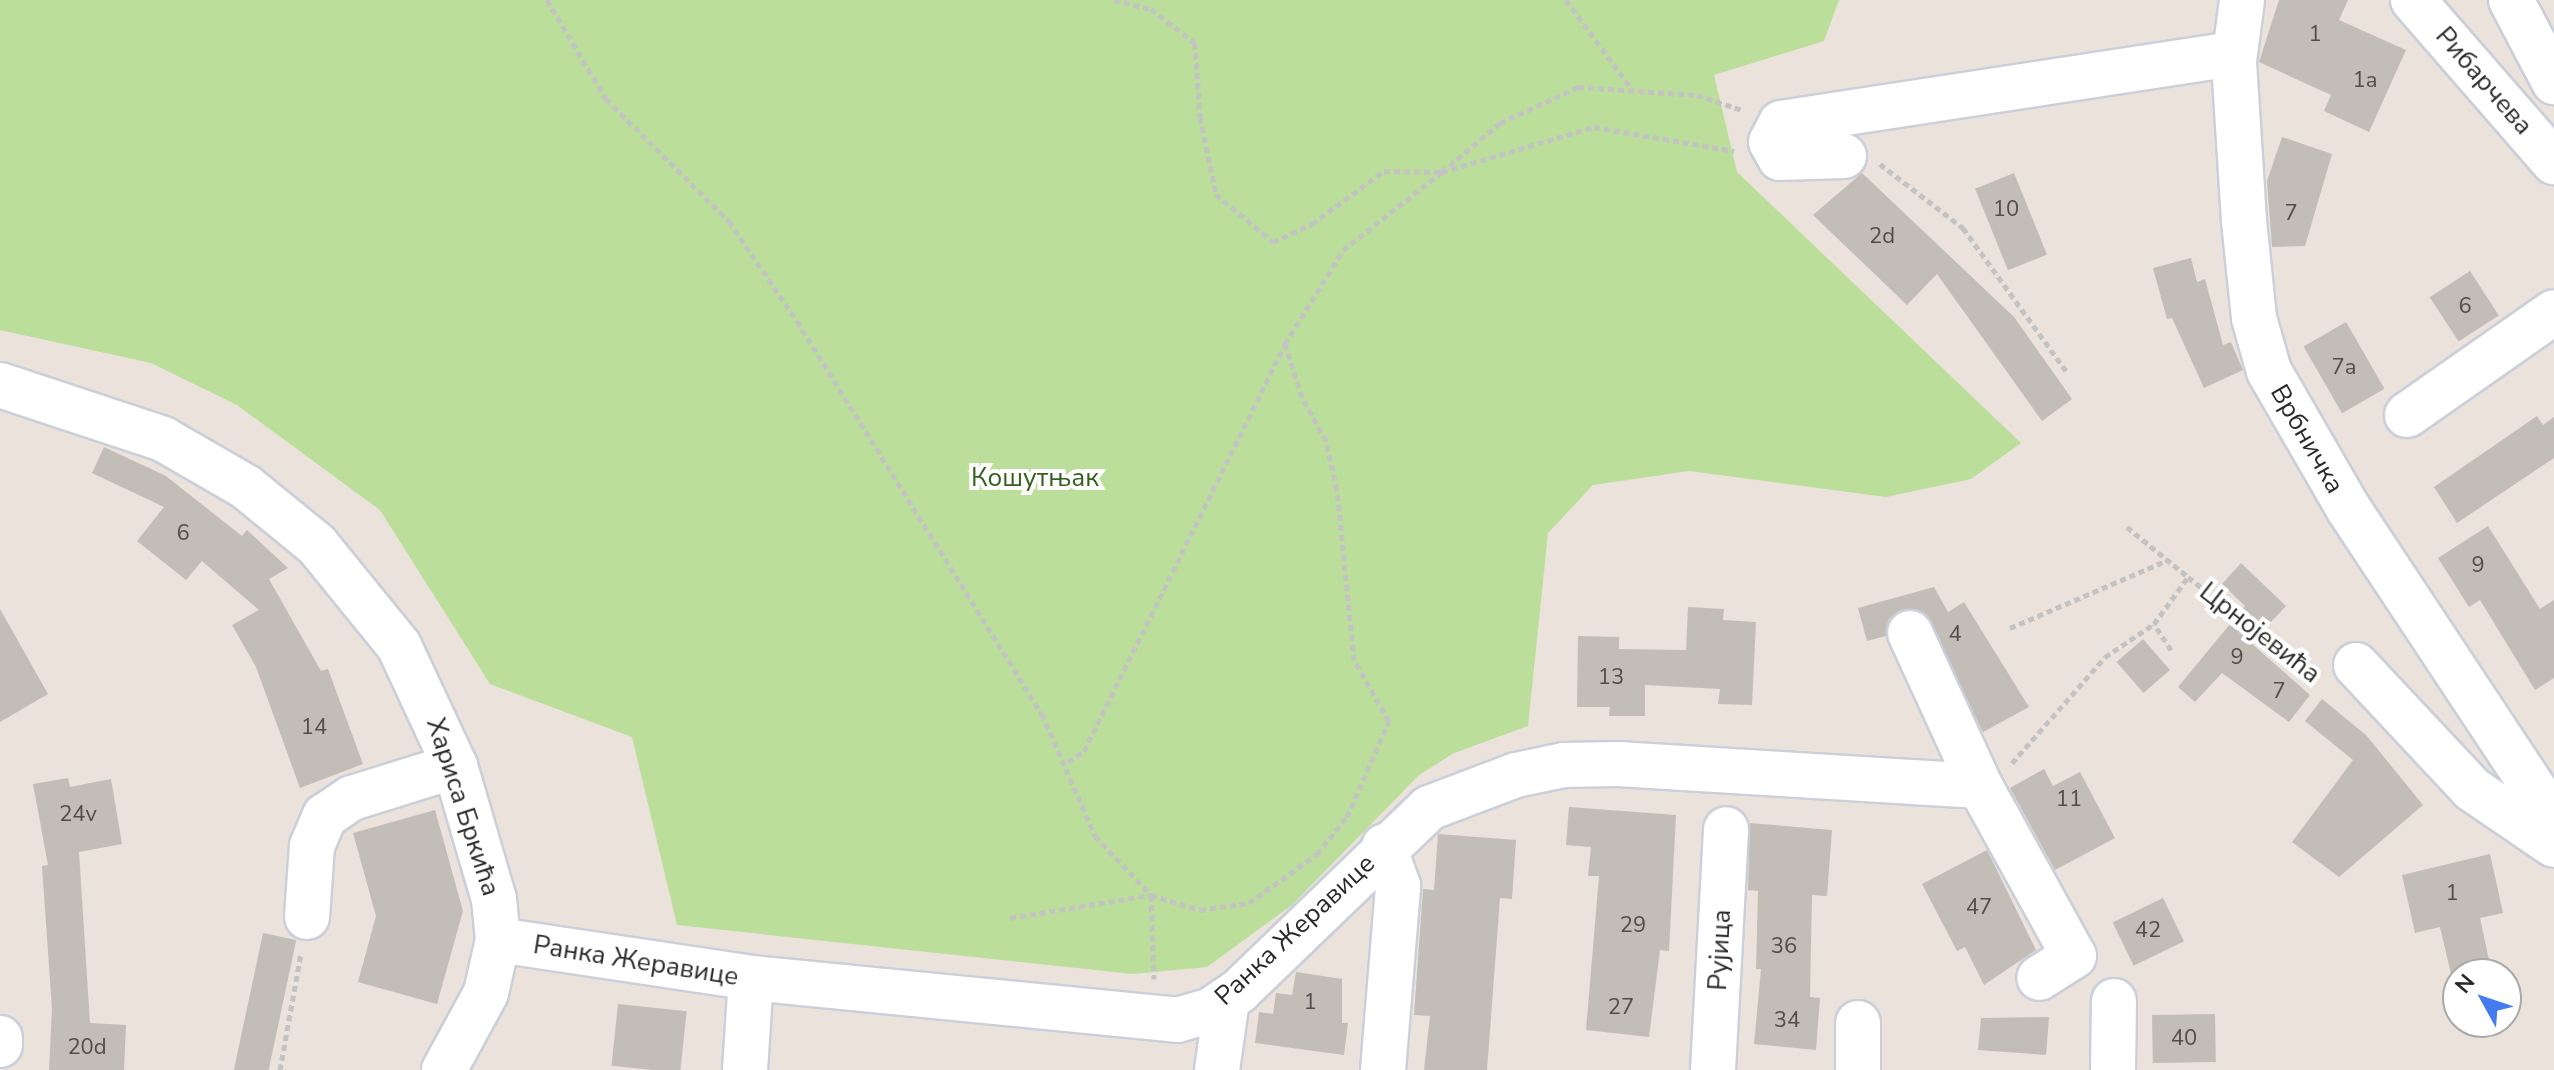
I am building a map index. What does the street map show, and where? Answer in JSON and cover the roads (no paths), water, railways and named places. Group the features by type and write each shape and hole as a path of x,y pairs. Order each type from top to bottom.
{"street":[{"name":"Врбничка","path":"2242,0 2234,54 2249,284 2269,371 2348,508 2554,819"},
{"name":"Рибарчева","path":"2413,0 2554,162"},
{"path":"2511,0 2554,82"},
{"path":"1844,156 1780,140 2234,54"},
{"path":"2407,415 2554,312"},
{"name":"Хариса Бркића","path":"0,385 163,439 287,515 349,578 399,646 455,766 486,861 498,940 486,993 444,1070"},
{"path":"1910,633 1994,776 2074,956 2039,978"},
{"name":"Црнојевића","path":"2342,675 2472,789 2554,845"},
{"name":"Ранка Жеравице","path":"498,940 751,978 1193,1012 1429,808 1516,775 1564,765 1994,776"},
{"path":"307,917 312,846 325,816 352,798 455,766"},
{"name":"Рујица","path":"1713,1070 1726,829"},
{"path":"1383,1070 1398,886 1384,846"},
{"path":"745,1070 751,978"},
{"path":"2113,1070 2114,1001"},
{"path":"1190,1070 1193,1012"},
{"path":"1193,1012 1217,1070"},
{"path":"1858,1023 1858,1070"},
{"path":"0,1038 0,1045"}],"park label":[{"name":"Кошутњак","path":"1035,478"}]}
